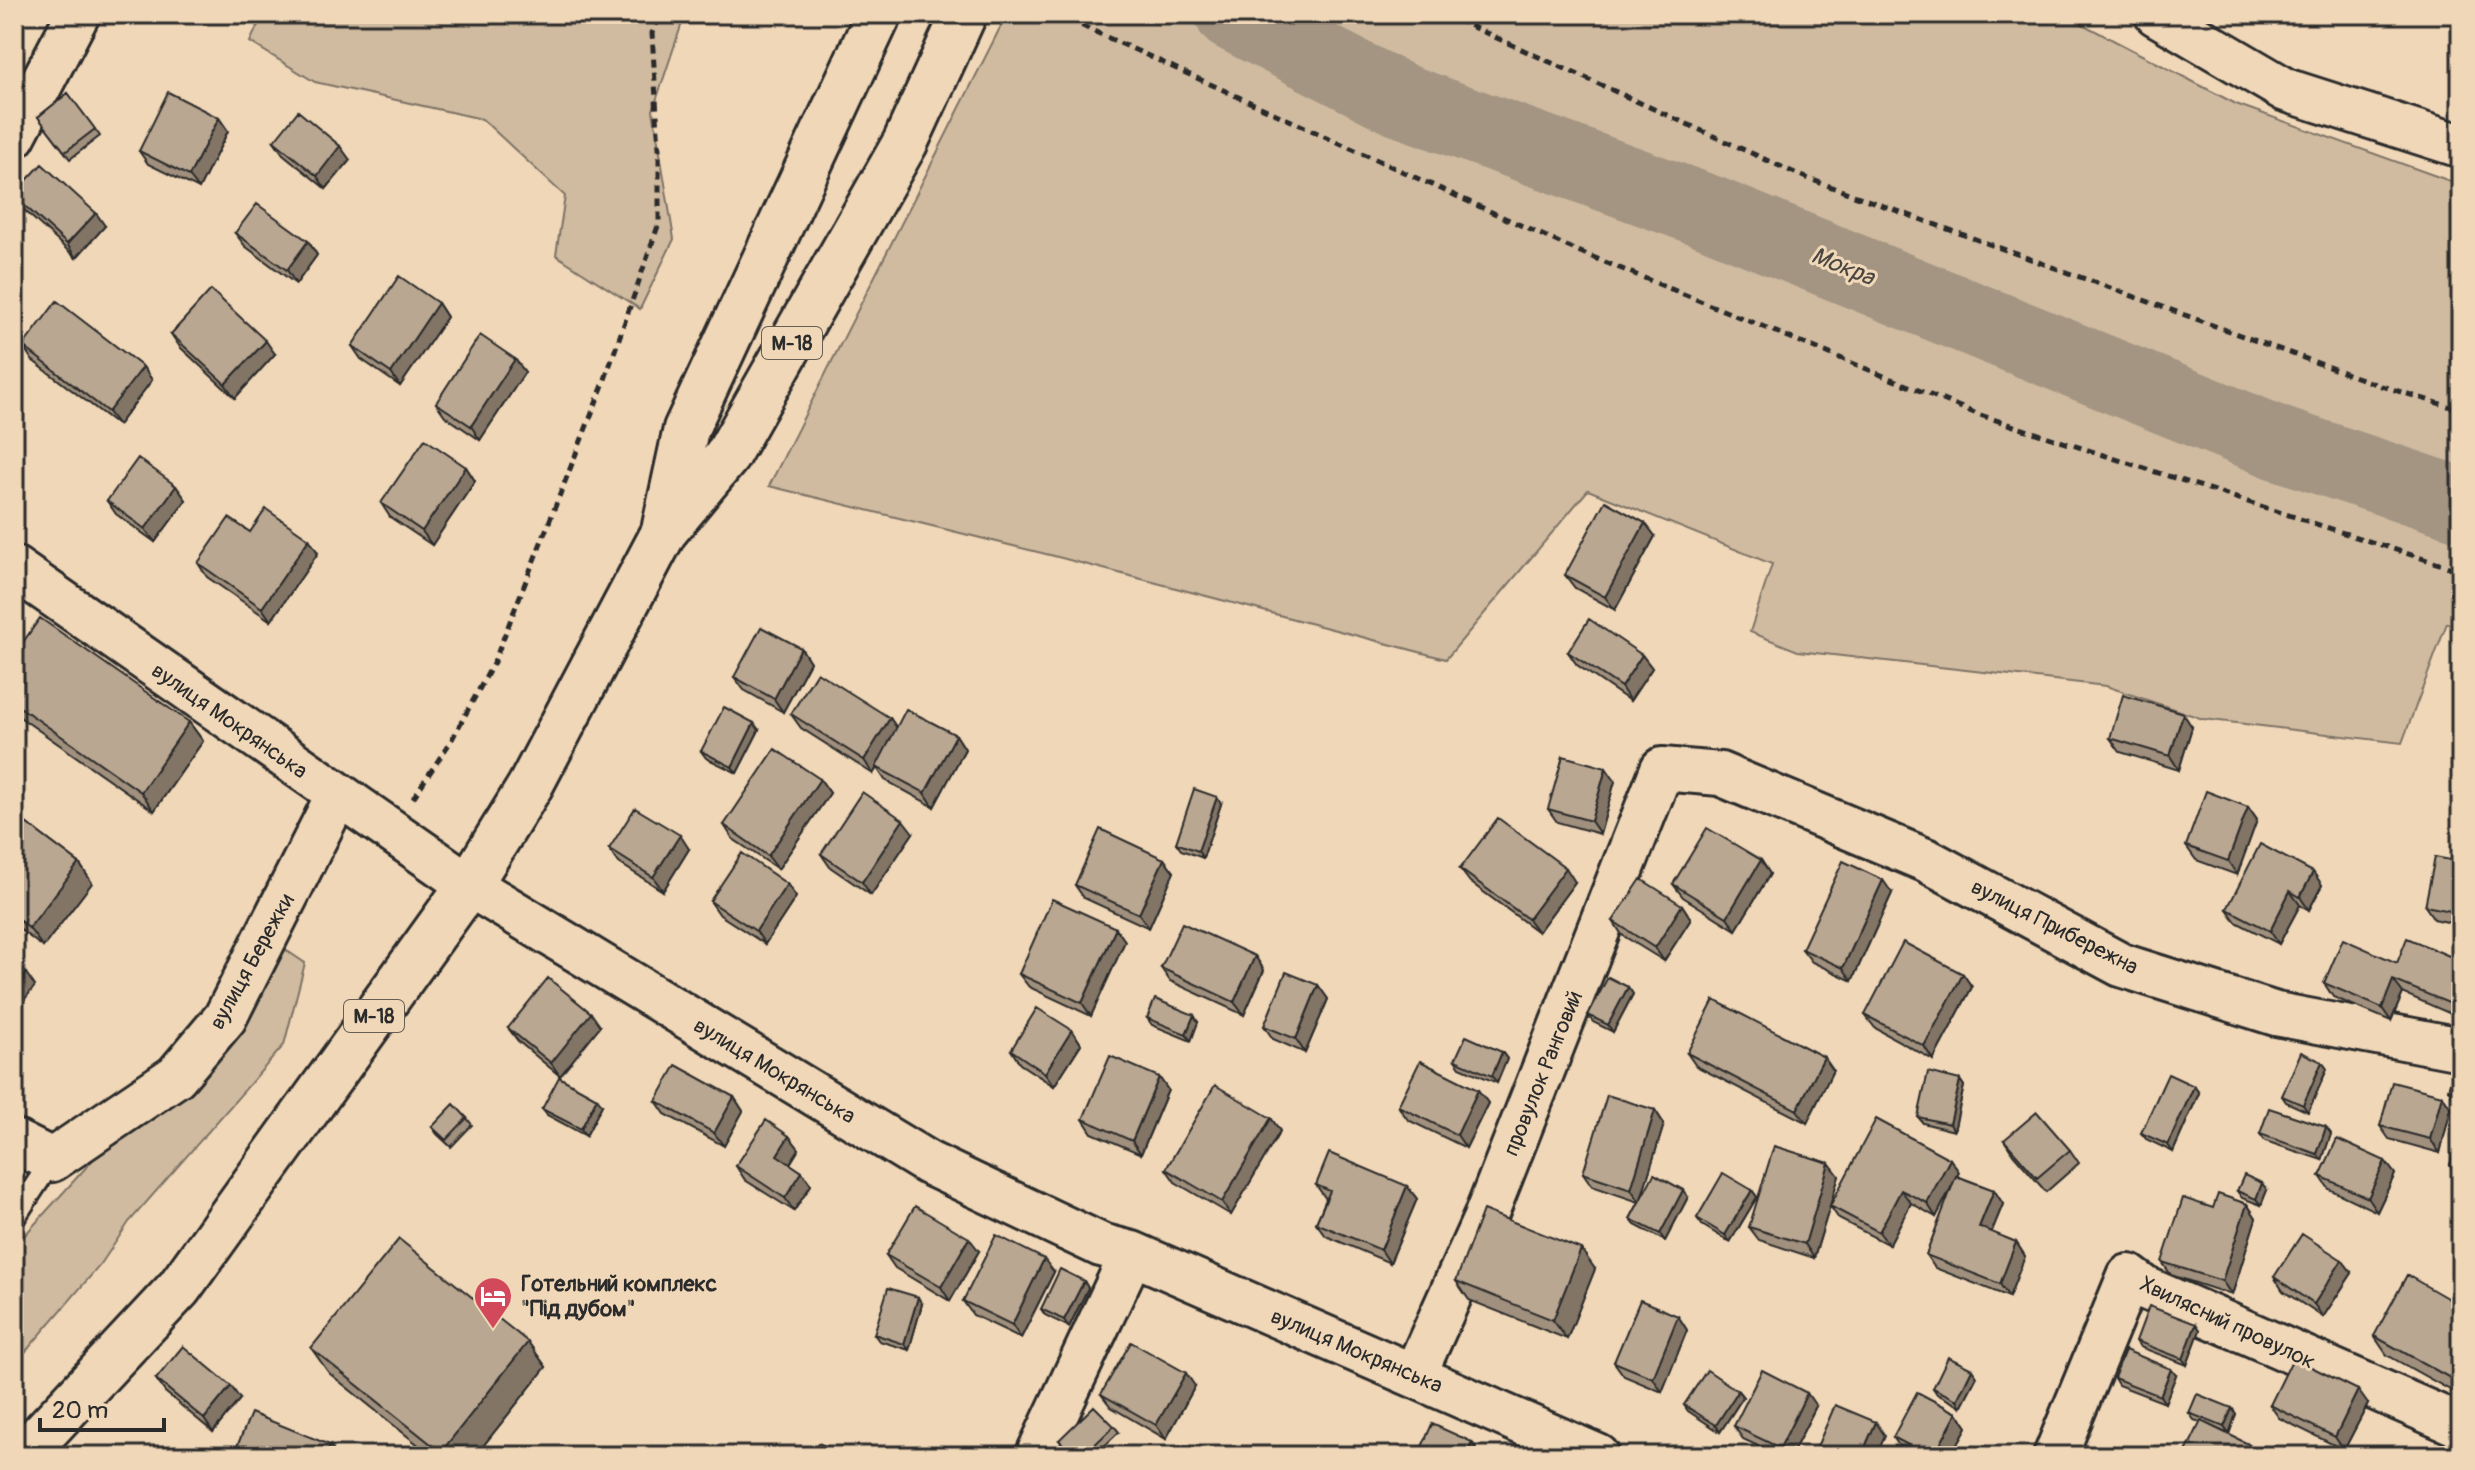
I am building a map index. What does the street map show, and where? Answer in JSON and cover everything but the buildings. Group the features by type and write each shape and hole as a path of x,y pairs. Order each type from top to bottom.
{"highway":[{"name":"М-18","path":"664,532 686,429 879,14"},
{"name":"М-18","path":"22,1456 179,1288 469,885 530,786 664,532 727,456 905,143 964,14"}],"street":[{"path":"14,136 78,14"},
{"path":"2156,14 2286,90 2461,146"},
{"name":"вулиця Мокрянська","path":"14,568 337,796 469,885 928,1163 1101,1245 1132,1253 1598,1456"},
{"name":"вулиця Прибережна","path":"1662,769 1720,774 1928,861 2121,965 2276,1014 2461,1049"},
{"name":"провулок Ранговий","path":"1415,1374 1484,1220 1662,769"},
{"name":"вулиця Бережки","path":"52,1160 176,1076 225,1018 337,796"},
{"path":"14,1141 52,1160"},
{"path":"1037,1456 1132,1253"},
{"name":"Хвилясний провулок","path":"2055,1456 2129,1276 2145,1288 2461,1426"}],"lane":[{"path":"14,1218 52,1160"}],"path":[{"path":"391,832 451,741 494,662 603,385 659,223 659,148 652,33 661,14"},
{"path":"1056,14 1573,249 1977,414 2461,571"},
{"path":"1444,14 1804,177 2378,385 2461,410"}],"shaded area":[{"path":"263,14 685,14 653,110 674,239 640,309 556,255 565,196 482,119 315,82 250,42"},
{"path":"1007,14 2063,14 2236,104 2461,185 2461,627 2447,623 2402,743 2203,719 2106,686 1798,651 1750,632 1772,564 1588,490 1446,659 1054,556 769,486"},
{"path":"271,940 305,963 284,1045 129,1222 101,1264 14,1365 14,1247 207,1034"}],"waterway":[{"name":"Мокра","path":"1232,14 1401,100 1709,212 2278,443 2461,504"}],"place":[{"name":"Готельний комплекс \"Під дубом\"","path":"493,1330"}]}
